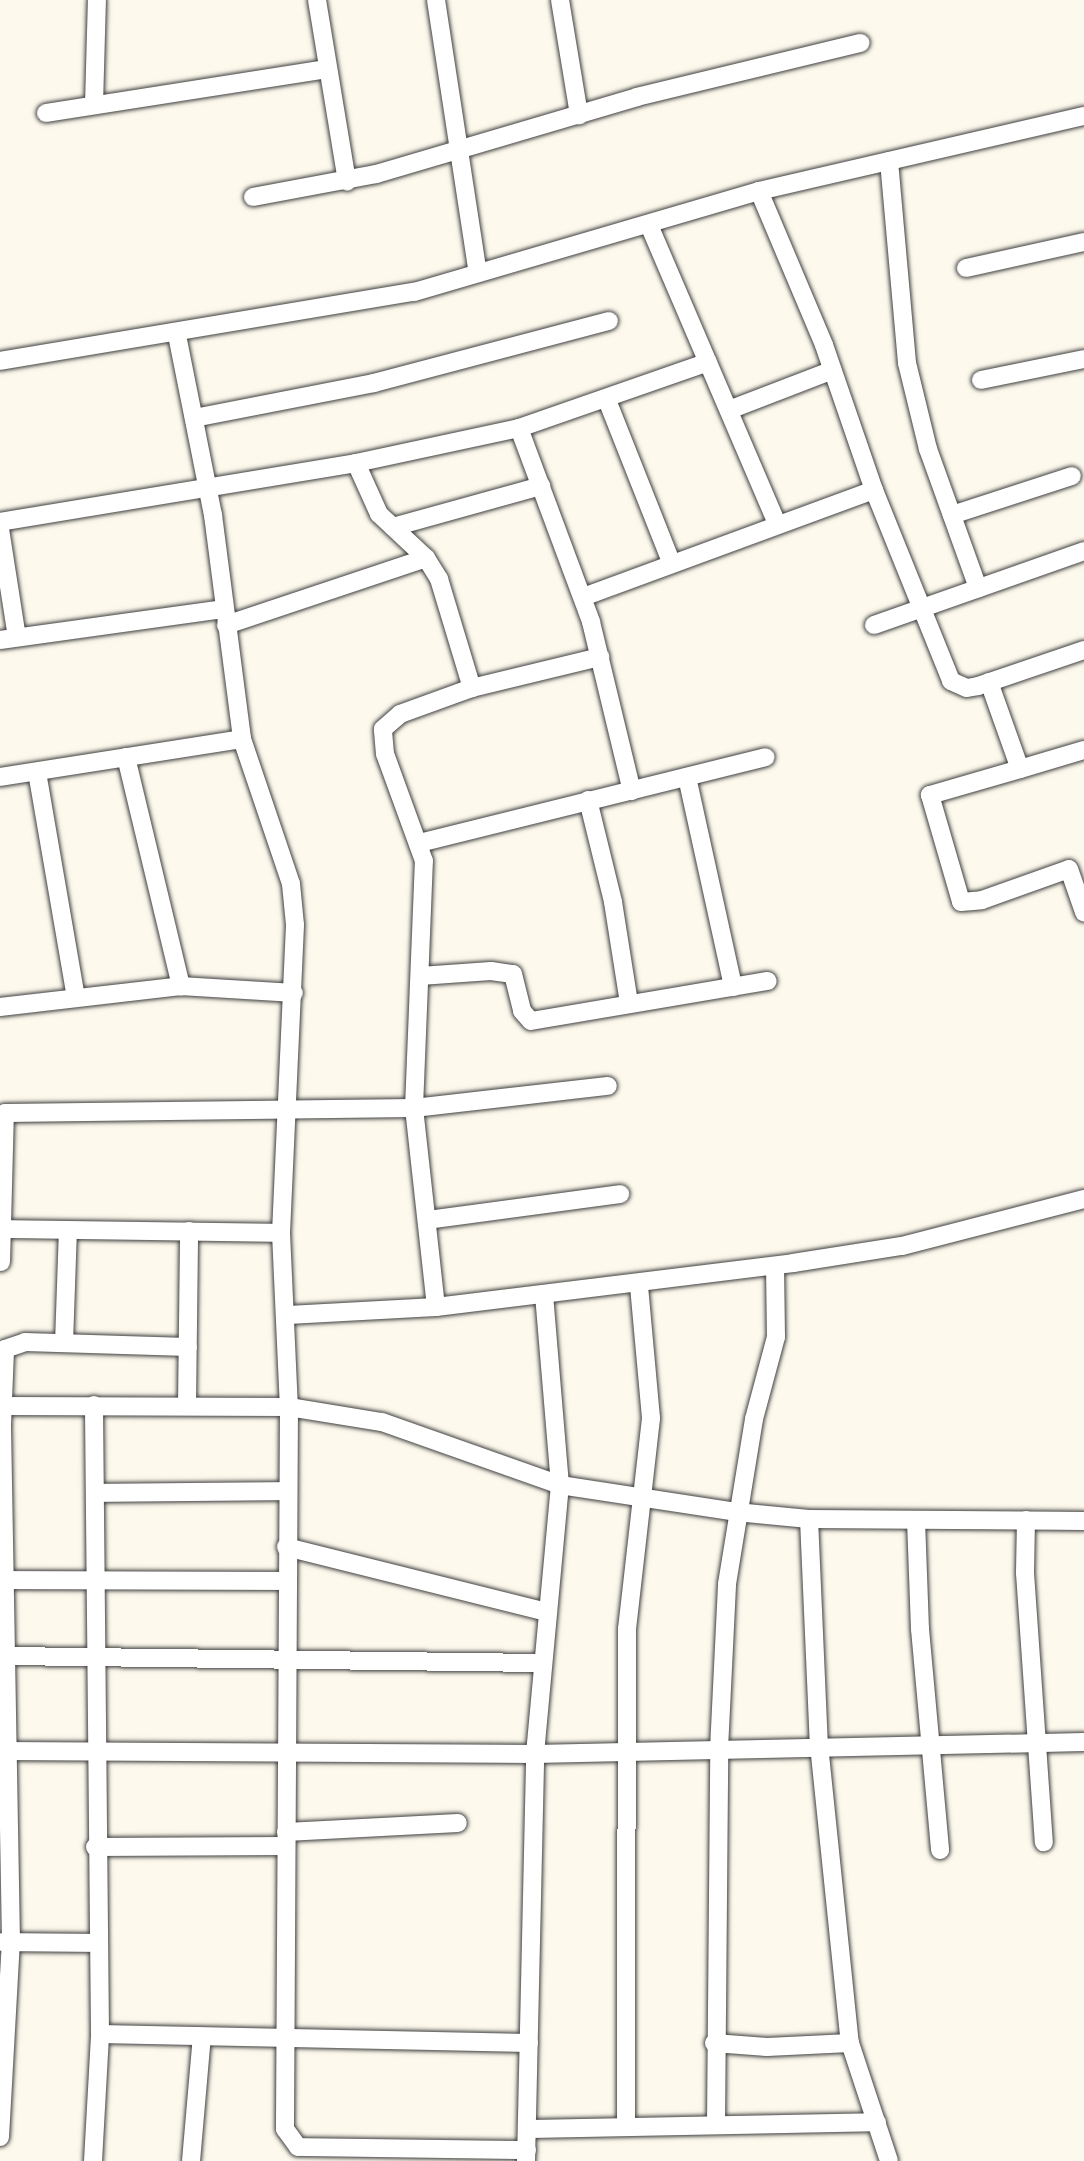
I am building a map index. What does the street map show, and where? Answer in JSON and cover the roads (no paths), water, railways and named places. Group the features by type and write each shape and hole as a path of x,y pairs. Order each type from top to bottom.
{"street":[{"path":"94,104 97,0"},
{"path":"317,0 347,182"},
{"path":"436,0 478,273"},
{"path":"560,0 579,115"},
{"path":"253,197 347,182 579,115 861,43"},
{"path":"46,113 328,69"},
{"path":"0,361 177,335 414,292 759,191 1084,116"},
{"path":"889,161 907,363 928,449 978,588"},
{"path":"759,191 834,370 874,490 951,681 967,688 1084,650"},
{"path":"649,225 777,523"},
{"path":"966,268 1084,242"},
{"path":"194,418 374,383 609,321"},
{"path":"177,335 208,489 242,739 291,884 293,993 281,1233 288,1315 289,1407 282,2115 289,2141 298,2147 527,2156 536,1754 541,1663 559,1485 544,1296"},
{"path":"981,380 1084,359"},
{"path":"0,522 356,463 519,428 607,400 708,362"},
{"path":"729,410 834,370"},
{"path":"607,400 671,564"},
{"path":"519,428 583,597 632,791"},
{"path":"356,463 379,514 426,558 449,601 472,688"},
{"path":"952,516 1072,476"},
{"path":"393,527 541,486"},
{"path":"583,597 777,523 874,490"},
{"path":"0,531 8,638 225,617 426,558"},
{"path":"874,625 1084,551"},
{"path":"436,1307 414,1108 425,881 419,843 385,754 383,729 400,713 472,688 600,657"},
{"path":"989,682 1020,769"},
{"path":"0,778 242,739"},
{"path":"1084,750 930,795 961,902 982,900 1069,869 1084,912"},
{"path":"126,757 181,986"},
{"path":"419,843 766,757"},
{"path":"37,772 76,997"},
{"path":"687,777 733,987"},
{"path":"588,800 613,902 629,1003"},
{"path":"420,976 491,971 513,974 523,1011 531,1021 768,981"},
{"path":"0,1007 181,986 293,993"},
{"path":"1,1262 5,1113 414,1108 608,1086"},
{"path":"428,1220 620,1194"},
{"path":"288,1315 436,1307 639,1285 775,1266 902,1246 1084,1199"},
{"path":"2,1229 281,1233"},
{"path":"64,1343 68,1230"},
{"path":"187,1405 189,1231"},
{"path":"716,2125 714,2043 719,1749 727,1584 736,1512 776,1337 775,1266"},
{"path":"626,2127 627,1629 651,1418 639,1285"},
{"path":"0,2137 6,1942 6,1656 2,1580 1,1425 5,1349 25,1342 188,1348"},
{"path":"93,2161 100,2034 94,1749 94,1405"},
{"path":"2,1406 289,1407 382,1422 559,1485 736,1512 809,1519 1084,1521"},
{"path":"94,1493 287,1490"},
{"path":"809,1519 819,1745 850,2043 889,2161"},
{"path":"916,1520 940,1850"},
{"path":"1026,1520 1025,1573 1044,1842"},
{"path":"286,1547 546,1612"},
{"path":"2,1580 286,1581"},
{"path":"6,1656 95,1655 541,1663"},
{"path":"4,1751 94,1749 536,1754 819,1745 1084,1742"},
{"path":"95,1847 286,1839 458,1824"},
{"path":"6,1942 96,1943"},
{"path":"100,2034 529,2043"},
{"path":"191,2161 202,2036"},
{"path":"714,2043 767,2047 850,2043"},
{"path":"527,2129 877,2122"}]}
